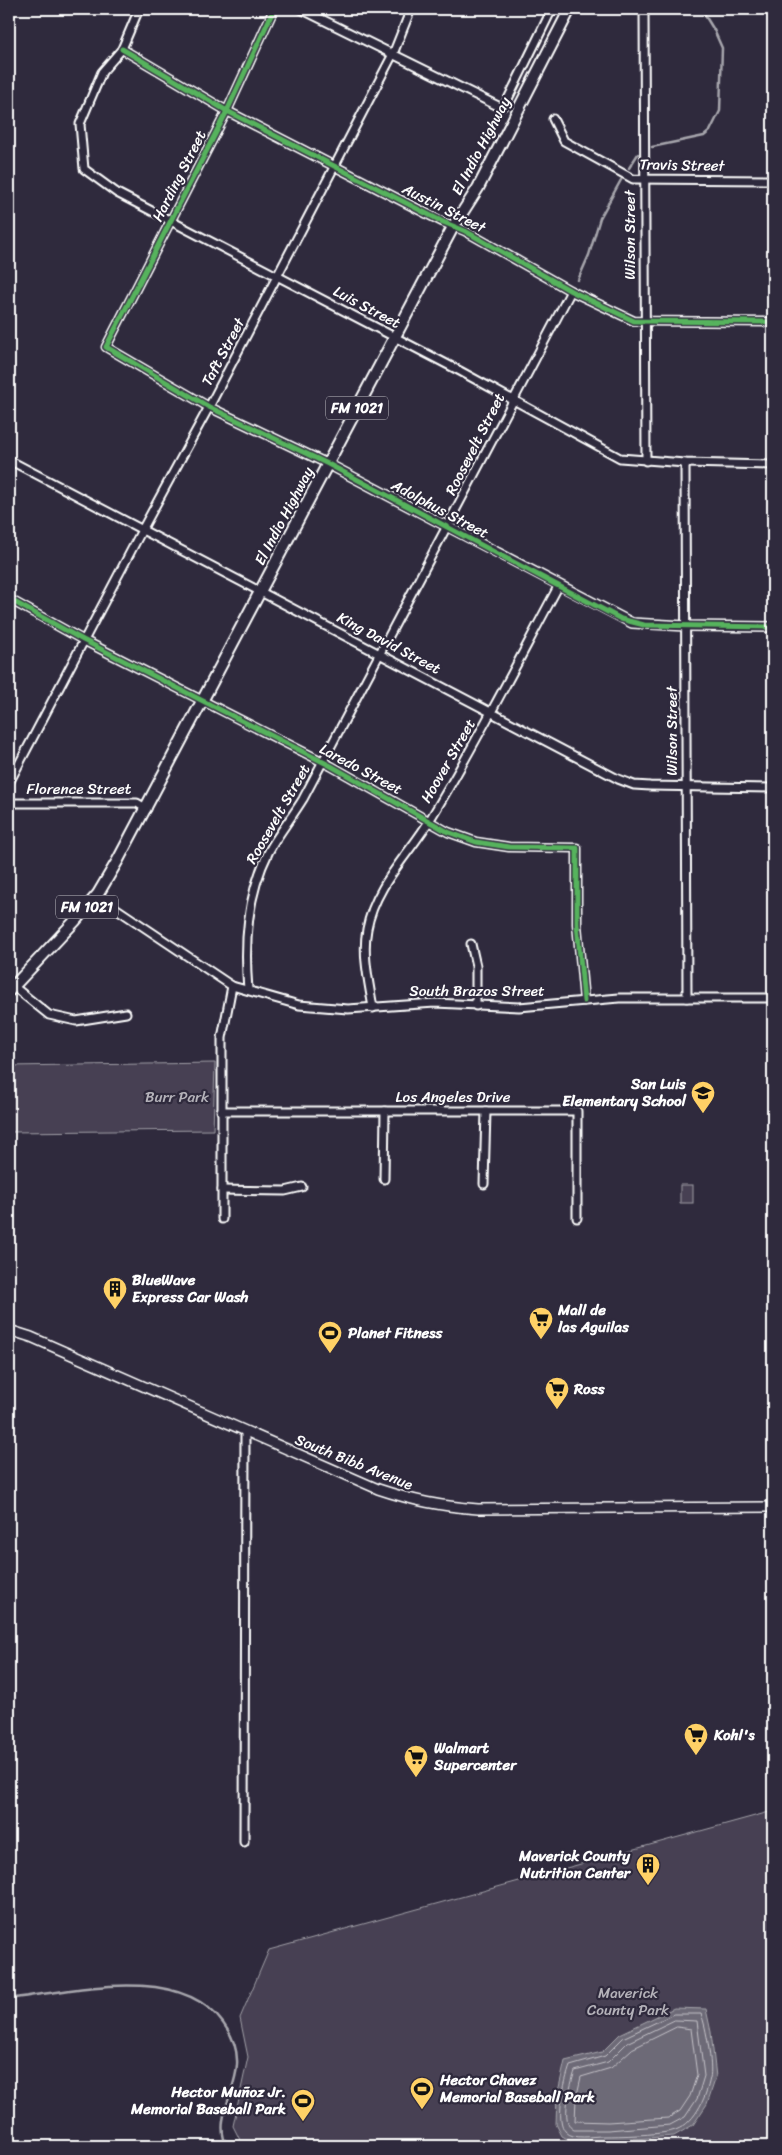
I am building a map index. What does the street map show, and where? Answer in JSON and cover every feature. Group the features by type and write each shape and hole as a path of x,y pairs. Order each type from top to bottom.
{"main road":[{"name":"El Indio Highway","path":"10,988 98,894 147,809 453,227 478,188 570,9"},
{"name":"Adolphus Street","path":"328,464 632,623 773,627"},
{"name":"South Bibb Avenue","path":"9,1330 378,1489 415,1501 443,1507 478,1509 773,1507"}],"street":[{"name":"Luis Street","path":"140,9 122,49 102,72 80,124 84,169 117,193 395,337 620,458 685,464 773,465"},
{"name":"Harding Street","path":"113,351 106,347 227,111 274,9"},
{"path":"301,9 500,107 505,105 552,9"},
{"name":"Taft Street","path":"9,783 83,640 278,276 393,54 411,9"},
{"name":"Wilson Street","path":"644,9 646,461"},
{"name":"Austin Street","path":"122,49 227,111 453,227 465,231 571,291 634,321 773,322"},
{"name":"Travis Street","path":"553,119 564,140 634,179 773,180"},
{"name":"Roosevelt Street","path":"248,990 246,936 249,913 256,884 269,851 296,811 322,763 571,291"},
{"name":"Adolphus Street","path":"113,351 209,407 328,464"},
{"name":"King David Street","path":"9,460 618,779 634,785 773,788"},
{"name":"Wilson Street","path":"685,464 687,998"},
{"name":"Hoover Street","path":"373,1008 366,958 367,929 380,891 430,820 491,712 559,585"},
{"name":"Laredo Street","path":"9,599 83,640 430,820 448,832 476,842 509,848 577,848 577,924 584,1001"},
{"name":"Florence Street","path":"9,803 137,803 147,809"},
{"name":"South Brazos Street","path":"117,909 232,986 299,1005 326,1009 373,1008 435,1003 519,1007 619,998 773,998"},
{"path":"471,944 476,966 476,1006"},
{"path":"222,1219 222,1038 232,986"},
{"path":"10,988 49,1015 76,1021 126,1013"},
{"name":"Los Angeles Drive","path":"221,1111 577,1111 577,1218"},
{"path":"384,1179 385,1111"},
{"path":"484,1184 486,1111"},
{"path":"222,1190 285,1191 302,1187"},
{"path":"244,1842 245,1432"}],"green space":[{"name":"Burr Park","path":"215,1063 213,1130 9,1132 9,1066"},
{"path":"680,1185 693,1185 693,1203 680,1203"},
{"name":"Maverick County Park","path":"773,1811 773,2146 243,2146 233,2126 248,2057 240,2018 269,1950"}],"water":[{"path":"674,2008 706,2009 711,2032 716,2077 707,2104 693,2125 674,2136 608,2141 571,2141 562,2136 556,2124 557,2096 565,2061 602,2052 620,2034"}],"waterway":[{"path":"652,147 704,136 710,131 720,111 722,48 701,9"},
{"path":"629,168 638,154"},
{"path":"578,280 589,255 600,218 621,180"},
{"path":"9,1997 15,1998 68,1990 126,1985 155,1987 181,1993 204,2005 223,2023 232,2038 236,2054 236,2075 226,2106 223,2126 223,2136 227,2146"}],"cycle path":[{"path":"274,9 227,111 106,347 209,407 328,464 621,619 644,625 773,627"},
{"path":"122,49 227,111 443,222 465,231 571,291 634,321 773,322"},
{"path":"9,599 83,640 331,766 448,832 476,842 509,847 577,848 577,924 584,1001"}],"place":[{"name":"San Luis Elementary School","path":"703,1114"},
{"name":"BlueWave Express Car Wash","path":"115,1310"},
{"name":"Mall de las Aguilas","path":"541,1340"},
{"name":"Planet Fitness","path":"330,1354"},
{"name":"Ross","path":"557,1410"},
{"name":"Kohl's","path":"696,1756"},
{"name":"Walmart Supercenter","path":"416,1778"},
{"name":"Maverick County Nutrition Center","path":"648,1886"},
{"name":"Hector Chavez Memorial Baseball Park","path":"422,2110"},
{"name":"Hector Muñoz Jr. Memorial Baseball Park","path":"303,2122"}]}
